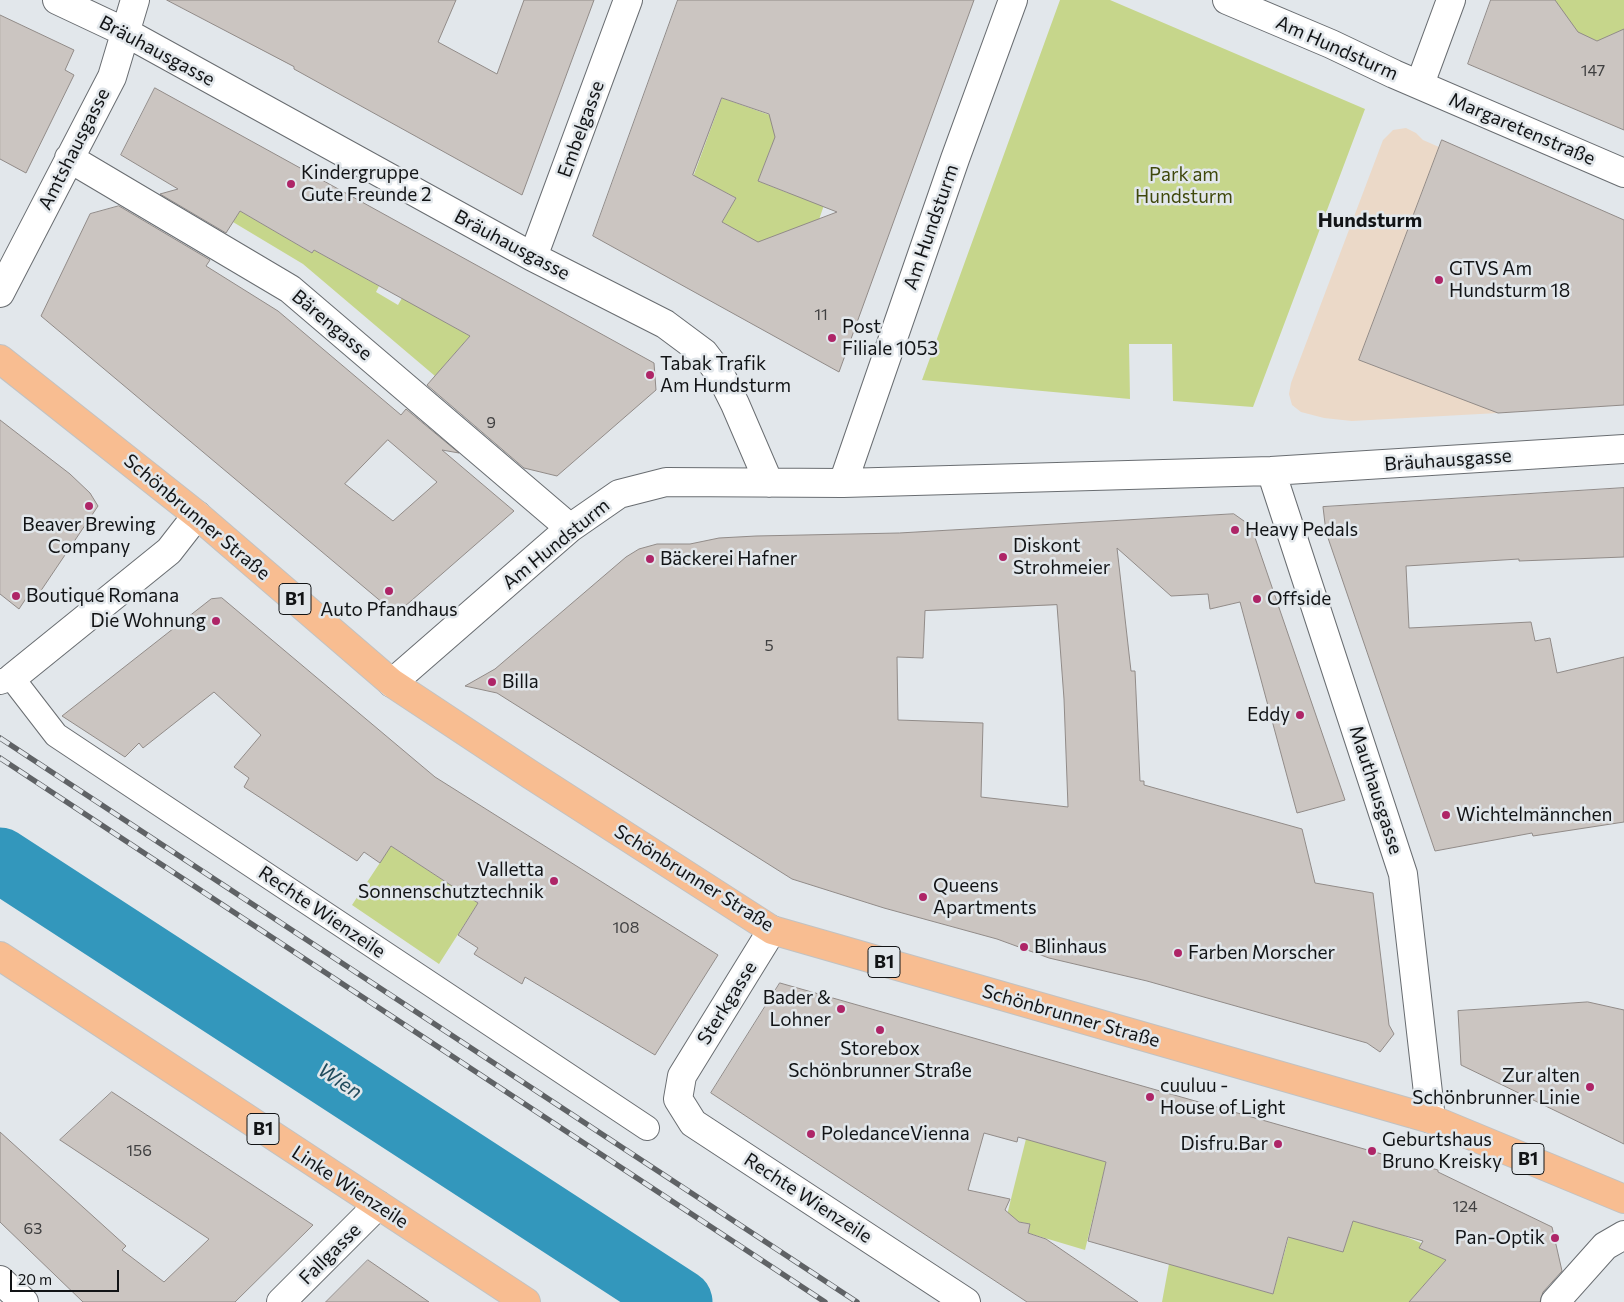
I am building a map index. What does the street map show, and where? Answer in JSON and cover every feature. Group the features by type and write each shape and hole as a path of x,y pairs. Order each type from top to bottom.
{"main road":[{"name":"Schönbrunner Straße","path":"0,359 197,515 392,683 539,781 772,930 1431,1119 1624,1199"},
{"name":"Linke Wienzeile","path":"0,956 526,1302"}],"street":[{"name":"Bräuhausgasse","path":"57,0 125,32 533,257 665,324 704,353 720,374 769,483"},
{"name":"Amtshausgasse","path":"0,293 112,77 135,0"},
{"name":"Embelgasse","path":"533,257 628,0"},
{"name":"Am Hundsturm","path":"843,483 955,159 1013,0"},
{"name":"Am Hundsturm","path":"1227,0 1420,84"},
{"path":"1420,84 1451,0"},
{"name":"Margaretenstraße","path":"1420,84 1624,173"},
{"name":"Bärengasse","path":"69,158 290,289 570,528"},
{"name":"Bräuhausgasse","path":"1271,471 1624,449"},
{"name":"Am Hundsturm","path":"392,683 570,528 619,494 666,482 843,483 1271,471"},
{"name":"Mauthausgasse","path":"1271,471 1403,874 1431,1119"},
{"path":"6,680 168,551 197,515"},
{"name":"Rechte Wienzeile","path":"6,680 56,735 648,1128"},
{"name":"Sterkgasse","path":"682,1076 772,930"},
{"name":"Rechte Wienzeile","path":"682,1076 678,1099 693,1123 966,1302"},
{"name":"Fallgasse","path":"281,1302 378,1205"},
{"path":"1555,1302 1605,1246 1624,1235"},
{"path":"0,1280 24,1302"}],"shaded area":[{"name":"GTVS Am Hundsturm 18","path":"1406,128 1416,133 1423,140 1439,147 1442,140 1497,165 1498,413 1352,421 1324,418 1301,412 1292,405 1289,394 1291,383 1383,140 1393,130"}],"green space":[{"name":"Park am Hundsturm","path":"1060,0 1110,0 1365,109 1253,407 1173,401 1172,344 1129,344 1130,399 922,380"},
{"path":"1554,0 1624,0 1624,33 1611,35 1602,43 1564,32"},
{"path":"722,98 817,132 836,170 811,243 778,254 722,222 736,198 715,187 705,205 684,202","holes":["772,145 789,193 758,181"]},
{"path":"240,211 312,253 314,250 379,286 376,292 398,305 402,298 470,336 435,376 303,264 233,222"},
{"path":"391,846 478,903 439,964 352,905"},
{"path":"1026,1139 1106,1162 1085,1250 1028,1233 1030,1224 1006,1219"},
{"path":"1353,1221 1402,1235 1421,1243 1420,1248 1446,1260 1409,1302 1162,1302 1169,1264 1273,1294 1291,1229 1324,1247 1343,1252"}],"building":[{"path":"167,0 456,0 438,42 497,74 524,0 594,0 522,195 294,69 294,67"},
{"path":"678,0 974,0 839,372 593,236","holes":["722,98 769,114 775,137 758,181 837,212 758,242 722,222 736,198 693,175"]},
{"path":"1491,0 1555,0 1578,32 1597,41 1624,29 1624,130 1468,64"},
{"path":"0,15 74,50 65,70 74,75 26,173 0,159"},
{"path":"155,88 654,363 656,390 557,476 524,468 427,385 470,336 314,250 312,253 240,211 226,233 160,194 178,189 121,155"},
{"name":"GTVS Am Hundsturm 18","path":"1442,140 1624,220 1624,405 1498,413 1359,360"},
{"path":"119,206 210,260 206,266 278,311 401,415 406,409 459,453 442,450 514,511 396,614 41,316 90,214","holes":["388,440 437,482 393,521 345,484"]},
{"path":"0,420 70,474 90,493 98,506 36,598 29,594 19,609 0,594"},
{"path":"1624,488 1624,557 1519,561 1519,559 1406,566 1409,628 1531,622 1535,641 1550,638 1557,673 1624,657 1624,822 1533,836 1532,833 1435,851 1326,532 1323,507"},
{"path":"1234,514 1251,526 1345,800 1297,813 1240,602 1210,609 1208,594 1171,596 1117,548 1131,671 1135,671 1140,781 1144,781 1144,785 1302,829 1315,883 1373,893 1389,1025 1394,1034 1380,1052 1367,1043 1147,981 1049,958 997,939 884,908 792,879 497,693 465,686 495,669 626,557 639,549 657,544 690,544 719,538 899,533","holes":["1057,605 1064,699 1068,807 981,797 983,723 898,720 897,657 923,658 925,611"]},
{"path":"222,598 435,777 718,955 655,1055 525,977 522,984 474,954 478,948 458,935 478,903 391,846 380,863 364,852 357,861 244,787 249,778 234,767 261,735 214,692 143,748 139,743 125,757 62,716 211,599"},
{"path":"780,983 1438,1170 1438,1172 1552,1227 1562,1271 1543,1292 1540,1302 1409,1302 1446,1260 1419,1248 1423,1241 1353,1221 1343,1252 1288,1237 1273,1294 1088,1241 1106,1162 1018,1137 1017,1142 984,1133 968,1190 1010,1199 1005,1210 1019,1222 1030,1224 1028,1233 1046,1239 1138,1302 1027,1302 711,1093"},
{"path":"1588,1002 1624,1010 1624,1144 1461,1065 1458,1011"},
{"path":"112,1092 313,1225 235,1302 83,1302 0,1222 0,1132 126,1246 122,1250 164,1282 209,1239 60,1140"},
{"path":"368,1260 429,1302 326,1302"}],"waterway":[{"name":"Wien","path":"0,860 680,1302"}],"railway":[{"path":"0,738 857,1302"},
{"path":"0,758 825,1302"}],"place":[{"name":"Kindergruppe Gute Freunde 2","path":"291,184"},
{"name":"GTVS Am Hundsturm 18","path":"1439,280"},
{"name":"Post Filiale 1053","path":"832,338"},
{"name":"Tabak Trafik Am Hundsturm","path":"650,375"},
{"name":"Beaver Brewing Company","path":"89,506"},
{"name":"Heavy Pedals","path":"1235,530"},
{"name":"Diskont Strohmeier","path":"1003,557"},
{"name":"Bäckerei Hafner","path":"650,559"},
{"name":"Auto Pfandhaus","path":"389,591"},
{"name":"Boutique Romana","path":"16,596"},
{"name":"Offside","path":"1257,599"},
{"name":"Die Wohnung","path":"216,621"},
{"name":"Billa","path":"492,682"},
{"name":"Eddy","path":"1300,715"},
{"name":"Wichtelmännchen","path":"1446,815"},
{"name":"Valletta Sonnenschutztechnik","path":"554,881"},
{"name":"Queens Apartments","path":"923,897"},
{"name":"Blinhaus","path":"1024,947"},
{"name":"Farben Morscher","path":"1178,953"},
{"name":"Bader & Lohner","path":"841,1009"},
{"name":"Storebox Schönbrunner Straße","path":"880,1030"},
{"name":"Zur alten Schönbrunner Linie","path":"1590,1087"},
{"name":"cuuluu - House of Light","path":"1150,1097"},
{"name":"PoledanceVienna","path":"811,1134"},
{"name":"Disfru.Bar","path":"1278,1144"},
{"name":"Geburtshaus Bruno Kreisky","path":"1372,1151"},
{"name":"Pan-Optik","path":"1555,1238"}],"district":[{"name":"Hundsturm","path":"1370,220"}]}
